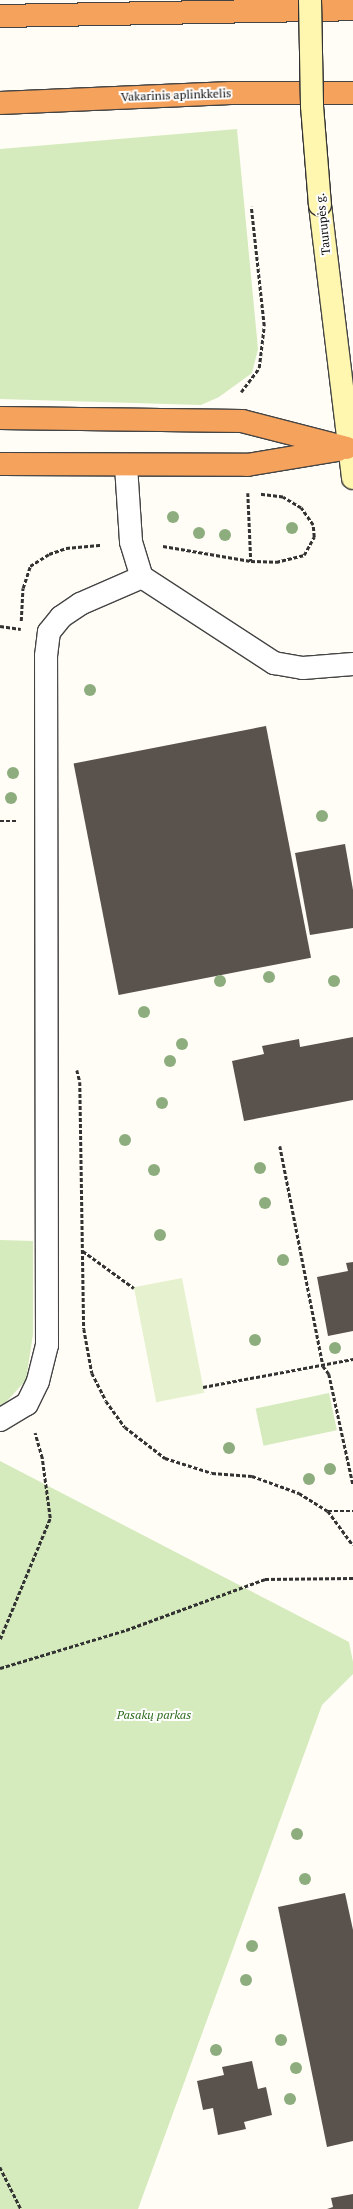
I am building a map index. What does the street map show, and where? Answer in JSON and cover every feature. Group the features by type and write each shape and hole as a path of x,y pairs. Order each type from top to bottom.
{"highway":[{"path":"0,16 353,9"},
{"name":"Vakarinis aplinkkelis","path":"0,103 231,93 353,93"},
{"path":"0,418 242,421 350,449"},
{"path":"0,464 126,466 247,465 350,449"}],"main road":[{"name":"Taurupės g.","path":"310,0 312,106 320,206 353,478"}],"street":[{"path":"126,466 131,542 142,577 274,663 303,668 353,664"},
{"path":"0,1420 27,1404 38,1381 47,1345 48,1061 46,656 49,632 61,617 80,604 142,577"}],"path":[{"path":"238,395 259,368 264,326 251,207"},
{"path":"251,560 248,492 283,497 301,508 313,525 314,537"},
{"path":"48,1061 71,1063 77,1070 80,1082 84,1329 92,1373 106,1401 125,1427 165,1458 212,1473 252,1476 299,1493 328,1511 353,1545"},
{"path":"280,1146 323,1366 328,1374 353,1484"},
{"path":"83,1252 134,1288"},
{"path":"203,1386 323,1366 353,1359"},
{"path":"0,1639 50,1518 42,1458 27,1404"},
{"path":"328,1511 353,1511"},
{"path":"0,1668 126,1630 265,1579 353,1578"},
{"path":"0,2167 21,2209"},
{"path":"0,2176 3,2172"}],"green space":[{"path":"237,129 258,349 252,373 219,397 201,405 0,399 0,149"},
{"path":"0,1240 33,1241 33,1334 26,1380 0,1409"},
{"path":"182,1278 204,1393 156,1402 134,1287"},
{"path":"329,1393 337,1430 264,1446 256,1409"},
{"name":"Pasakų parkas","path":"0,1461 349,1642 353,1662 353,1674 322,1705 138,2209 0,2209"}],"building":[{"path":"266,726 311,958 119,995 74,763"},
{"path":"345,844 353,890 353,928 310,935 295,853"},
{"path":"353,1037 353,1100 244,1121 232,1061 264,1054 262,1046 299,1039 300,1047"},
{"path":"353,1262 353,1331 328,1336 317,1277 348,1271 346,1263"},
{"path":"345,1893 353,1930 353,2141 327,2147 278,1907"},
{"path":"252,2061 258,2089 266,2087 272,2115 244,2122 246,2129 218,2135 213,2108 203,2110 197,2081 224,2075 222,2067"},
{"path":"353,2194 353,2209 327,2209 333,2207 331,2198"}]}
